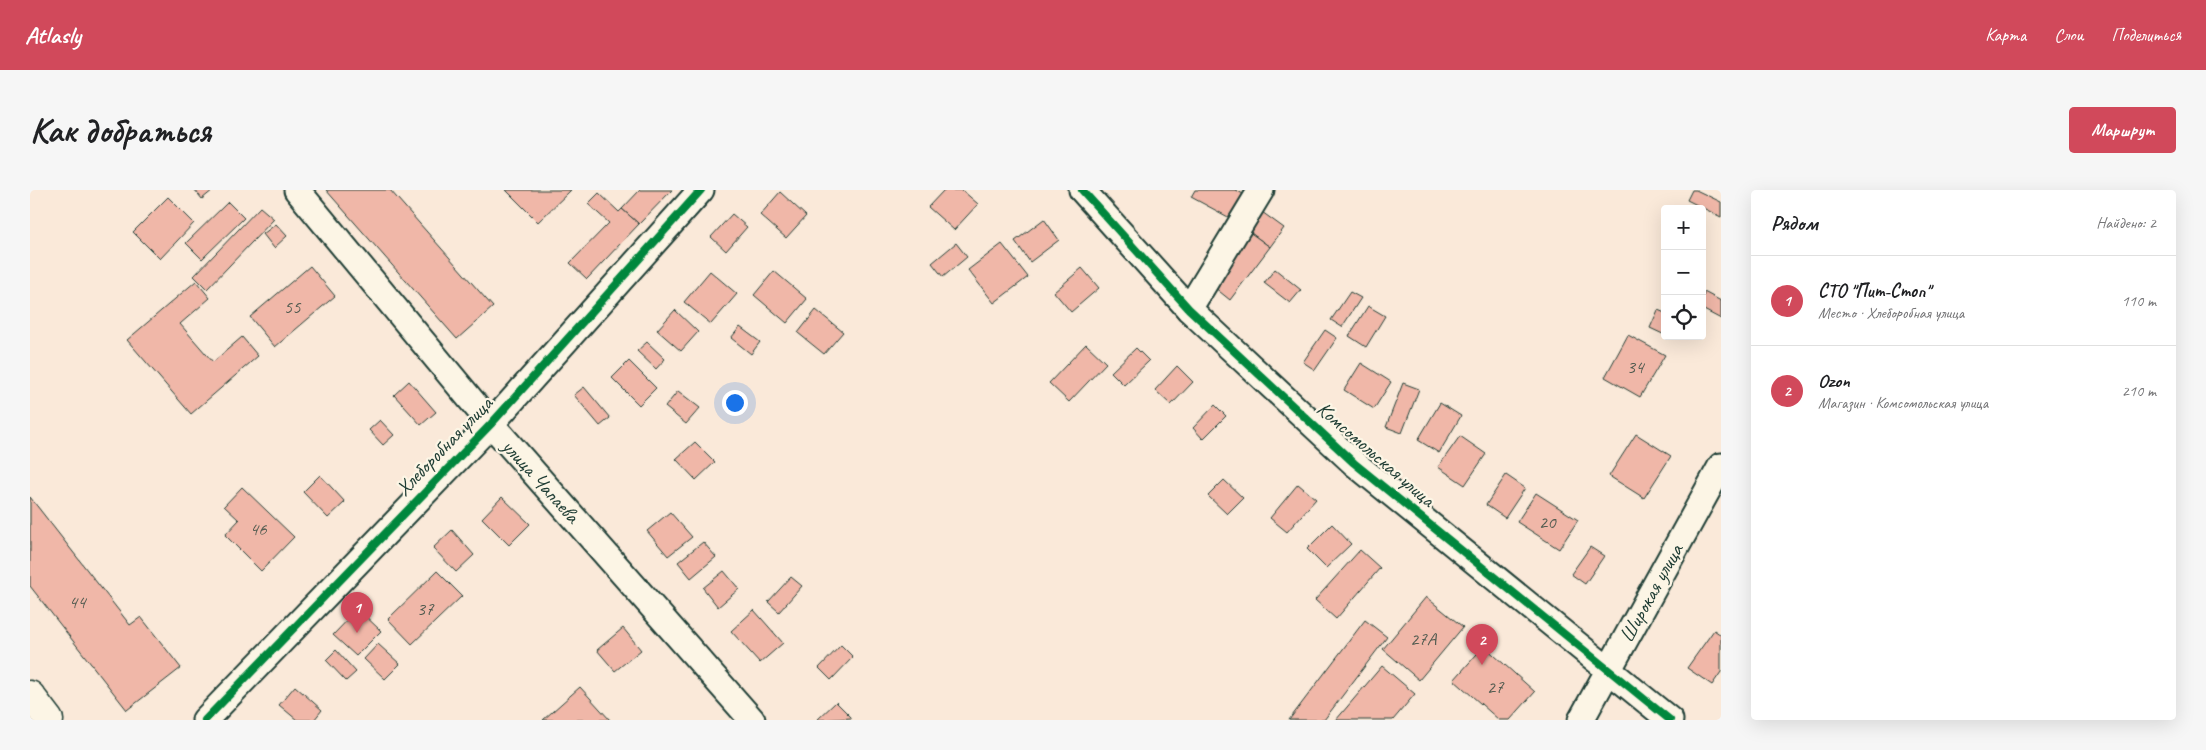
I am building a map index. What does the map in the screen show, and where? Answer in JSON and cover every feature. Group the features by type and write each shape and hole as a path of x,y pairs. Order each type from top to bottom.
{"main road":[{"path":"30,695 49,720"}],"street":[{"name":"улица Чапаева","path":"297,190 491,424 752,720"},
{"name":"Хлеборобная улица","path":"205,720 491,424 701,190"},
{"name":"Комсомольская улица","path":"1082,190 1189,309 1354,463 1670,720"},
{"path":"1189,309 1261,190"},
{"name":"Широкая улица","path":"1581,720 1721,466"}],"building":[{"path":"195,190 213,190 202,199"},
{"path":"326,190 390,190 493,307 457,339"},
{"path":"506,190 571,190 538,222"},
{"path":"640,190 672,190 639,224 622,209"},
{"path":"944,190 962,190 978,204 954,230 928,207"},
{"path":"1195,190 1236,190 1243,194 1230,218 1191,197"},
{"path":"1692,190 1696,190 1721,202 1721,217 1706,210 1706,205 1697,205 1687,200"},
{"path":"780,192 806,216 786,238 760,215"},
{"path":"599,193 619,212 622,209 639,224 587,279 570,263 609,223 588,204"},
{"path":"168,197 194,223 160,259 133,232"},
{"path":"228,202 244,218 202,259 186,243"},
{"path":"260,207 274,219 207,289 194,276"},
{"path":"1262,212 1284,228 1270,247 1248,231"},
{"path":"732,214 747,227 726,251 711,237"},
{"path":"1044,219 1059,240 1030,262 1015,241"},
{"path":"276,224 287,236 274,248 263,234"},
{"path":"1248,231 1270,247 1230,300 1209,283"},
{"path":"956,243 967,257 943,277 932,263"},
{"path":"1002,244 1028,277 994,303 968,270"},
{"path":"310,266 335,296 275,347 250,317"},
{"path":"1082,268 1099,288 1071,312 1054,292"},
{"path":"1275,269 1301,290 1290,303 1264,283"},
{"path":"710,271 737,294 711,324 684,302"},
{"path":"774,271 807,299 787,323 754,295"},
{"path":"196,281 210,298 180,324 213,362 242,337 258,356 191,414 127,340"},
{"path":"1350,292 1361,298 1342,327 1331,320"},
{"path":"1706,293 1721,301 1721,319 1706,311"},
{"path":"1368,306 1385,316 1366,347 1349,336"},
{"path":"675,310 698,332 681,351 657,330"},
{"path":"816,310 843,332 824,354 798,333"},
{"path":"1658,310 1661,311 1661,333 1650,328"},
{"path":"740,327 760,342 751,354 731,338"},
{"path":"1325,330 1337,338 1315,370 1303,362"},
{"path":"1628,335 1665,355 1640,397 1605,377"},
{"path":"647,342 665,359 656,369 637,351"},
{"path":"1086,344 1106,363 1069,402 1049,383"},
{"path":"1136,348 1149,361 1124,385 1111,372"},
{"path":"629,361 656,388 639,405 612,378"},
{"path":"1361,363 1391,382 1374,409 1344,390"},
{"path":"1177,366 1193,382 1171,405 1155,390"},
{"path":"409,381 436,412 421,425 394,395"},
{"path":"1403,383 1419,389 1402,433 1386,427"},
{"path":"584,387 610,418 600,426 574,395"},
{"path":"678,391 700,408 686,424 665,407"},
{"path":"1440,403 1461,416 1439,453 1418,440"},
{"path":"1215,405 1226,416 1203,439 1193,428"},
{"path":"380,420 394,435 383,445 369,430"},
{"path":"1636,434 1671,456 1644,498 1609,476"},
{"path":"1460,436 1486,454 1465,485 1438,467"},
{"path":"695,442 715,462 696,480 676,459"},
{"path":"320,475 345,502 328,518 303,492"},
{"path":"1506,475 1525,488 1505,518 1486,505"},
{"path":"1224,480 1243,498 1227,514 1208,496"},
{"path":"1298,484 1316,499 1287,532 1270,518"},
{"path":"242,487 294,537 261,571 225,535 239,520 224,506"},
{"path":"1536,493 1578,520 1559,549 1517,522"},
{"path":"30,497 130,625 141,617 181,668 127,710 30,586"},
{"path":"502,497 530,524 509,545 482,518"},
{"path":"670,512 692,537 668,556 647,531"},
{"path":"1332,524 1351,544 1326,568 1307,549"},
{"path":"452,530 474,555 456,572 433,548"},
{"path":"703,542 716,557 691,578 678,562"},
{"path":"1590,547 1604,556 1585,584 1571,574"},
{"path":"1360,550 1380,568 1336,619 1315,600"},
{"path":"437,571 462,596 412,644 388,619"},
{"path":"724,571 739,589 718,607 703,588"},
{"path":"791,577 802,586 779,612 768,602"},
{"path":"1426,597 1463,627 1419,680 1383,649"},
{"path":"358,609 381,631 356,656 333,635"},
{"path":"754,610 783,643 760,663 731,631"},
{"path":"1365,620 1387,637 1324,720 1289,720"},
{"path":"623,628 641,650 615,671 597,650"},
{"path":"1714,630 1721,635 1721,672 1712,685 1687,668"},
{"path":"378,644 400,664 385,679 364,659"},
{"path":"841,645 853,657 831,680 819,668"},
{"path":"1484,646 1535,692 1510,720 1499,720 1454,680"},
{"path":"336,650 356,672 346,681 326,660"},
{"path":"1382,666 1415,694 1393,720 1336,720"},
{"path":"295,686 322,710 314,720 297,720 279,705"},
{"path":"580,687 610,720 543,720"},
{"path":"836,702 852,718 817,720"}],"cycle path":[{"path":"205,720 491,424 701,190"},
{"path":"1082,190 1189,309 1354,463 1670,720"}],"place":[{"name":"СТО \"Пит-Стоп\"","path":"357,633"},
{"name":"Ozon","path":"1482,665"}]}
